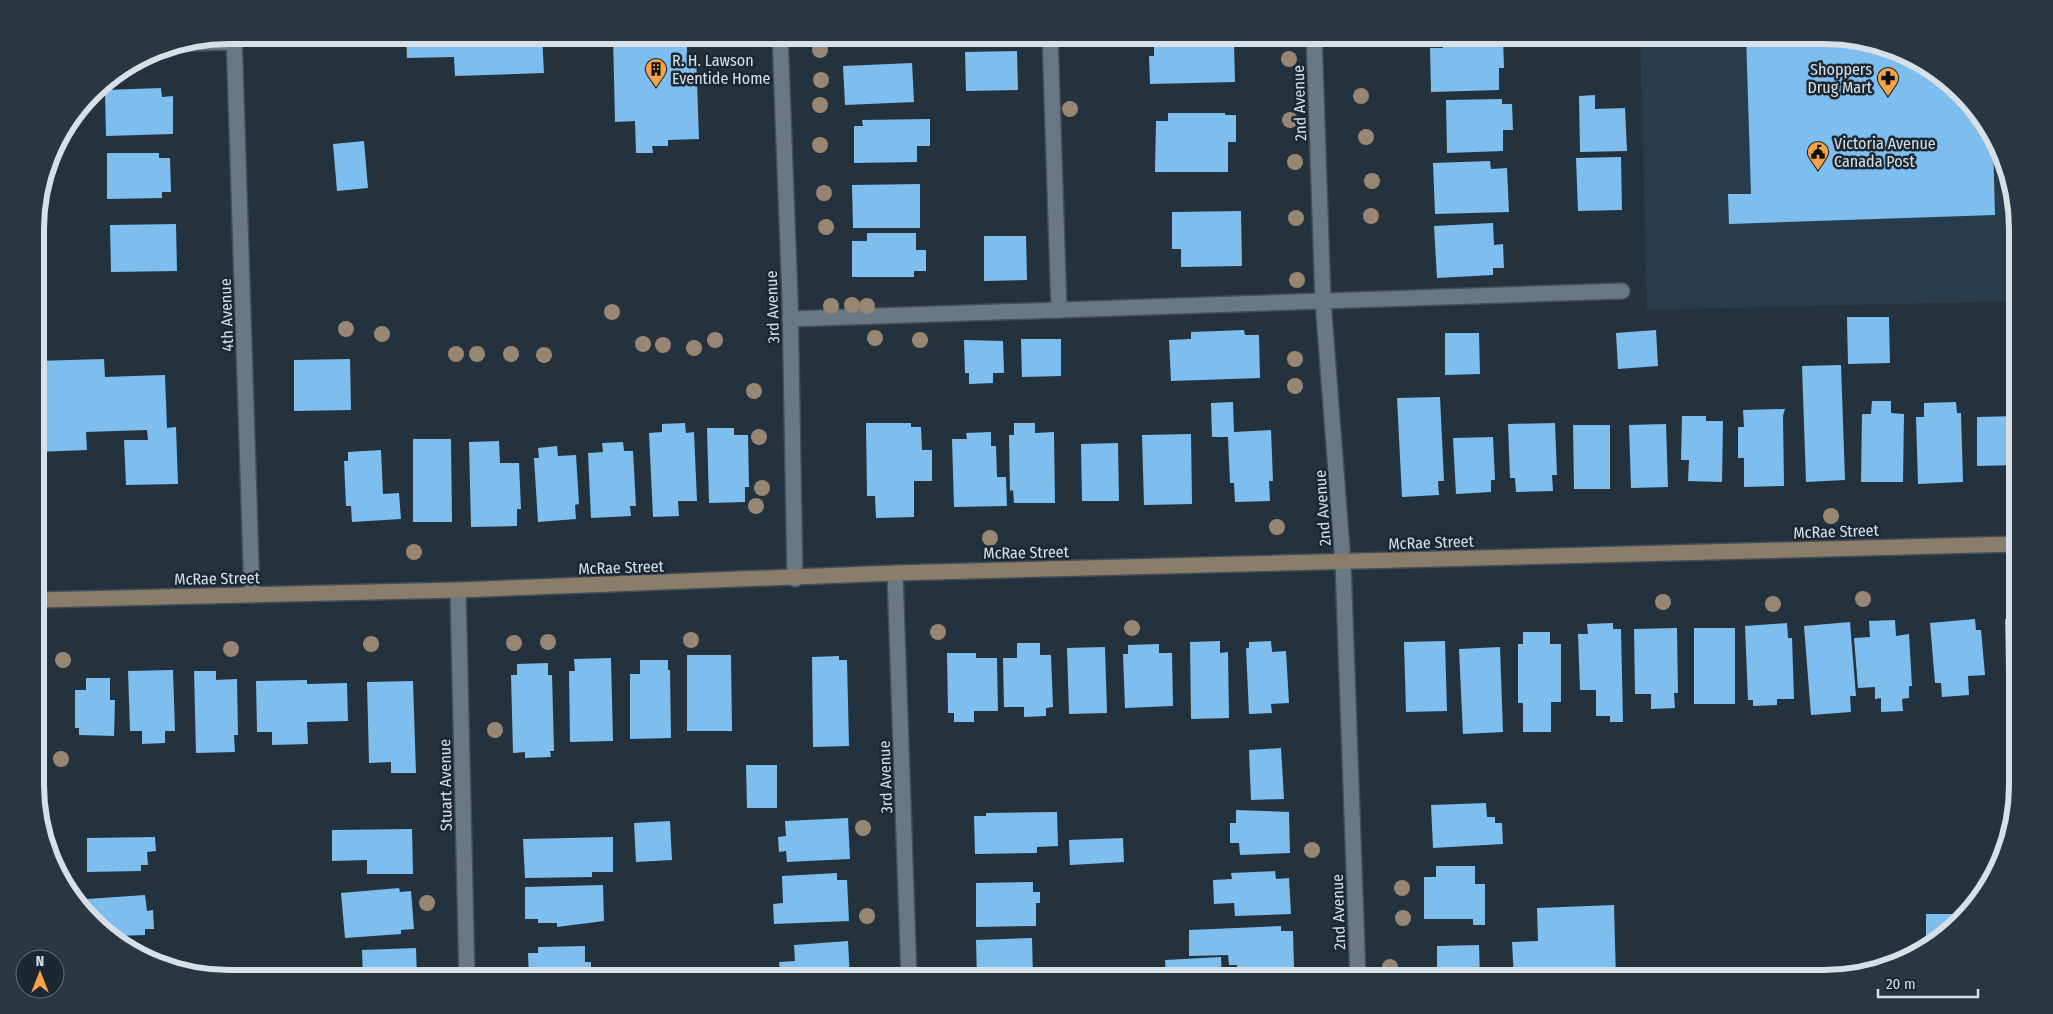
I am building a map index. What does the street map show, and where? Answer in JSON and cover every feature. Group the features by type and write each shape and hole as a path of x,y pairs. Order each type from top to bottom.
{"street":[{"name":"4th Avenue","path":"234,44 252,595"},
{"name":"3rd Avenue","path":"780,44 790,319 795,579"},
{"path":"1050,44 1059,310"},
{"name":"2nd Avenue","path":"1314,44 1323,301 1343,563 1358,970"},
{"path":"790,319 1622,290"},
{"name":"McRae Street","path":"44,600 458,590 795,579 895,573 1343,563 2009,544"},
{"name":"3rd Avenue","path":"895,573 909,970"},
{"name":"Stuart Avenue","path":"458,590 467,970"}],"shaded area":[{"path":"1640,44 1836,44 1853,46 1921,71 1937,82 1971,116 1990,147 2003,181 2008,205 2009,301 1647,310"}],"building":[{"path":"406,44 542,44 544,73 455,76 454,57 407,58"},
{"name":"R. H. Lawson Eventide Home","path":"613,44 687,44 687,54 696,54 699,139 668,140 668,146 652,146 653,153 636,153 635,121 615,122"},
{"path":"982,44 1036,44 1036,46 982,46"},
{"path":"1078,44 1118,44 1078,45"},
{"path":"1166,44 1234,44 1235,82 1150,84 1149,56 1154,56 1154,46 1166,46"},
{"path":"1443,44 1503,44 1504,68 1499,68 1499,90 1431,92 1430,48 1443,48"},
{"path":"1746,44 1848,45 1872,50 1895,58 1927,75 1955,98 1978,126 1993,154 1995,215 1729,224 1728,194 1751,194"},
{"path":"1017,51 1018,90 966,91 965,52"},
{"path":"912,63 914,102 845,105 843,66"},
{"path":"161,88 162,97 173,96 173,134 106,136 105,92 107,90"},
{"path":"1595,95 1595,109 1625,108 1627,151 1580,152 1579,96"},
{"path":"1502,99 1502,104 1512,104 1513,130 1503,130 1503,151 1447,153 1446,100"},
{"path":"1168,113 1225,113 1225,115 1236,115 1236,142 1228,142 1228,172 1155,172 1156,121 1168,121"},
{"path":"930,119 930,146 917,146 917,162 854,163 854,126 863,126 862,120"},
{"path":"364,141 368,188 337,191 333,144"},
{"path":"107,153 159,153 159,158 170,158 171,192 162,192 162,198 107,199"},
{"path":"1621,157 1622,210 1578,211 1576,158"},
{"path":"1490,161 1491,169 1507,168 1509,212 1435,214 1433,163"},
{"path":"920,184 920,228 853,228 852,185"},
{"path":"1241,211 1242,266 1181,267 1181,249 1172,249 1172,212"},
{"path":"1493,223 1494,245 1503,244 1504,268 1493,268 1493,275 1437,278 1434,226"},
{"path":"176,224 177,271 111,272 110,225"},
{"path":"867,233 916,233 916,250 926,250 926,271 914,271 914,277 852,277 852,241 867,241"},
{"path":"984,236 1026,236 1027,280 984,281"},
{"path":"1847,317 1889,317 1890,363 1848,364"},
{"path":"1244,330 1245,335 1259,335 1260,378 1171,381 1169,340 1191,339 1191,332"},
{"path":"1656,330 1658,366 1618,369 1616,333"},
{"path":"1445,333 1479,333 1480,374 1445,375"},
{"path":"1021,339 1061,339 1061,376 1022,377"},
{"path":"964,340 1003,341 1004,373 993,373 993,383 969,384 969,373 965,373"},
{"path":"104,359 105,377 165,375 167,428 176,427 178,484 126,485 124,440 148,440 147,430 86,432 87,450 44,452 44,361"},
{"path":"350,359 351,410 294,411 294,360"},
{"path":"1841,365 1845,480 1806,482 1802,366"},
{"path":"1440,397 1444,481 1438,481 1439,495 1402,497 1397,398"},
{"path":"1872,401 1891,401 1891,413 1904,414 1903,482 1861,482 1862,414 1871,414"},
{"path":"1233,402 1234,432 1271,430 1273,481 1269,481 1270,501 1235,502 1234,483 1230,483 1228,437 1212,437 1211,403"},
{"path":"1956,402 1957,413 1961,413 1963,482 1918,484 1916,417 1924,417 1924,403"},
{"path":"1785,409 1783,416 1784,486 1744,487 1744,458 1738,458 1738,427 1744,427 1743,410"},
{"path":"1682,416 1706,416 1706,421 1723,421 1722,482 1688,481 1689,460 1681,460"},
{"path":"2009,416 2009,465 1977,466 1977,417"},
{"path":"685,423 686,433 694,432 697,501 678,501 679,516 653,517 649,433 662,432 662,424"},
{"path":"866,423 911,423 911,427 921,427 922,450 932,450 932,481 914,481 914,517 876,518 875,496 867,496"},
{"path":"1014,423 1035,423 1035,433 1054,432 1055,503 1014,503 1013,490 1010,491 1009,435 1014,435"},
{"path":"1555,423 1557,475 1552,475 1553,491 1516,492 1515,478 1510,478 1508,424"},
{"path":"1666,424 1668,487 1631,488 1629,425"},
{"path":"1573,425 1610,425 1610,489 1574,489"},
{"path":"707,428 734,428 734,435 748,435 749,487 745,487 745,502 709,503"},
{"path":"991,432 991,446 996,446 997,477 1006,477 1007,506 954,507 952,439 967,439 966,433"},
{"path":"1191,434 1192,504 1144,505 1142,435"},
{"path":"1493,437 1495,480 1491,480 1491,492 1456,494 1453,438"},
{"path":"413,439 451,439 452,522 413,522"},
{"path":"499,441 500,463 519,463 521,509 517,509 517,526 471,527 469,442"},
{"path":"623,442 624,451 633,451 636,506 630,506 631,516 591,518 588,453 603,452 602,443"},
{"path":"1118,443 1119,501 1082,501 1081,444"},
{"path":"557,446 558,456 576,455 579,504 575,505 576,519 538,522 534,458 539,458 538,448"},
{"path":"381,450 383,494 399,493 401,519 352,522 351,506 346,506 344,461 348,461 348,452"},
{"path":"1975,619 1976,630 1981,630 1985,675 1968,676 1969,695 1942,697 1941,683 1935,683 1930,623"},
{"path":"2005,619 2009,619 2009,721 2007,721"},
{"path":"1895,620 1896,636 1909,634 1912,686 1909,686 1909,698 1902,699 1903,711 1881,712 1881,698 1875,699 1875,687 1858,688 1854,638 1870,637 1869,621"},
{"path":"1850,622 1856,696 1850,696 1851,712 1811,715 1804,626"},
{"path":"1613,623 1613,629 1621,629 1623,722 1610,722 1610,716 1596,716 1596,690 1580,690 1578,634 1588,634 1587,624"},
{"path":"1787,623 1788,638 1792,638 1794,699 1777,699 1777,705 1753,706 1753,700 1748,700 1745,626"},
{"path":"1677,628 1678,693 1674,693 1675,708 1651,709 1651,694 1635,694 1634,629"},
{"path":"1694,628 1735,628 1735,704 1694,704"},
{"path":"1523,632 1550,632 1550,644 1561,644 1561,702 1551,702 1551,732 1523,732 1523,703 1518,703 1518,644 1523,644"},
{"path":"1220,641 1220,653 1228,652 1229,718 1191,719 1190,642"},
{"path":"1271,641 1272,652 1286,651 1289,703 1271,704 1272,713 1249,714 1246,648 1249,648 1249,642"},
{"path":"1445,641 1447,711 1406,712 1404,642"},
{"path":"1017,643 1040,643 1040,655 1051,655 1053,707 1046,708 1046,716 1024,717 1024,707 1004,707 1003,658 1017,658"},
{"path":"1159,644 1159,653 1172,653 1173,706 1125,708 1123,654 1128,654 1128,645"},
{"path":"1105,647 1107,713 1069,714 1067,648"},
{"path":"1500,647 1503,732 1463,734 1459,649"},
{"path":"947,653 976,653 976,658 997,658 998,711 974,711 974,722 954,722 954,713 948,713"},
{"path":"687,655 731,655 732,731 687,731"},
{"path":"839,656 839,660 847,660 849,746 813,747 812,657"},
{"path":"611,658 613,741 570,742 569,671 575,671 574,659"},
{"path":"640,660 668,660 668,670 670,670 671,738 630,739 630,674 640,674"},
{"path":"548,663 548,675 552,675 554,751 550,751 551,757 525,758 525,752 513,753 511,675 517,675 517,664"},
{"path":"173,670 175,731 165,731 165,743 142,744 142,731 130,731 128,671"},
{"path":"194,671 216,671 216,680 237,679 238,735 234,735 235,752 196,753"},
{"path":"86,678 110,678 110,700 115,700 114,736 79,735 79,728 75,728 75,690 86,690"},
{"path":"307,680 307,684 347,683 348,721 307,722 308,744 272,745 272,732 257,732 256,681"},
{"path":"413,681 416,773 391,773 391,762 369,763 367,682"},
{"path":"1281,748 1284,799 1251,800 1249,750"},
{"path":"746,765 777,765 777,808 747,808"},
{"path":"1486,803 1487,817 1495,817 1495,823 1502,823 1503,844 1433,848 1431,805"},
{"path":"1236,810 1289,812 1290,853 1240,855 1239,843 1230,843 1230,823 1236,823"},
{"path":"1057,812 1058,846 1037,847 1037,853 975,854 974,816 986,816 986,813"},
{"path":"848,818 850,859 787,862 786,851 779,852 778,837 786,836 785,821"},
{"path":"670,821 672,860 636,862 634,823"},
{"path":"412,829 413,874 367,874 367,860 332,861 332,830"},
{"path":"155,837 156,851 147,852 148,865 141,865 141,871 87,872 87,838"},
{"path":"613,837 613,872 592,872 592,877 525,878 523,839"},
{"path":"1123,838 1124,862 1070,865 1069,840"},
{"path":"1436,866 1475,866 1475,884 1485,884 1485,925 1473,925 1473,919 1424,919 1424,877 1436,877"},
{"path":"1275,871 1276,879 1289,878 1291,914 1235,916 1234,903 1214,904 1213,880 1232,879 1231,873"},
{"path":"837,873 837,880 847,880 849,921 774,924 773,904 783,903 782,876"},
{"path":"1033,882 1033,892 1040,892 1040,903 1036,903 1036,926 976,927 976,883"},
{"path":"603,885 604,921 557,927 557,923 538,923 538,919 525,919 525,887"},
{"path":"399,888 400,892 411,891 414,929 401,930 401,934 345,938 341,893"},
{"path":"145,895 147,911 153,910 154,929 145,929 145,935 121,936 98,916 87,904 87,899"},
{"path":"1614,905 1616,970 1514,970 1512,942 1538,941 1537,908"},
{"path":"1926,914 1957,914 1937,932 1926,940"},
{"path":"1281,926 1281,931 1293,931 1294,967 1237,968 1237,965 1229,965 1228,955 1189,956 1189,930"},
{"path":"1032,938 1033,970 977,970 976,940"},
{"path":"848,941 850,970 780,970 779,962 795,961 794,945"},
{"path":"1479,945 1480,970 1437,970 1437,946"},
{"path":"585,946 585,962 591,962 591,970 529,970 528,953 538,953 538,947"},
{"path":"416,948 417,970 363,970 362,950"},
{"path":"1221,957 1222,970 1166,970 1165,960"}],"place":[{"name":"R. H. Lawson Eventide Home","path":"656,88"},
{"name":"Shoppers Drug Mart","path":"1888,97"},
{"name":"Victoria Avenue Canada Post","path":"1818,171"}]}
